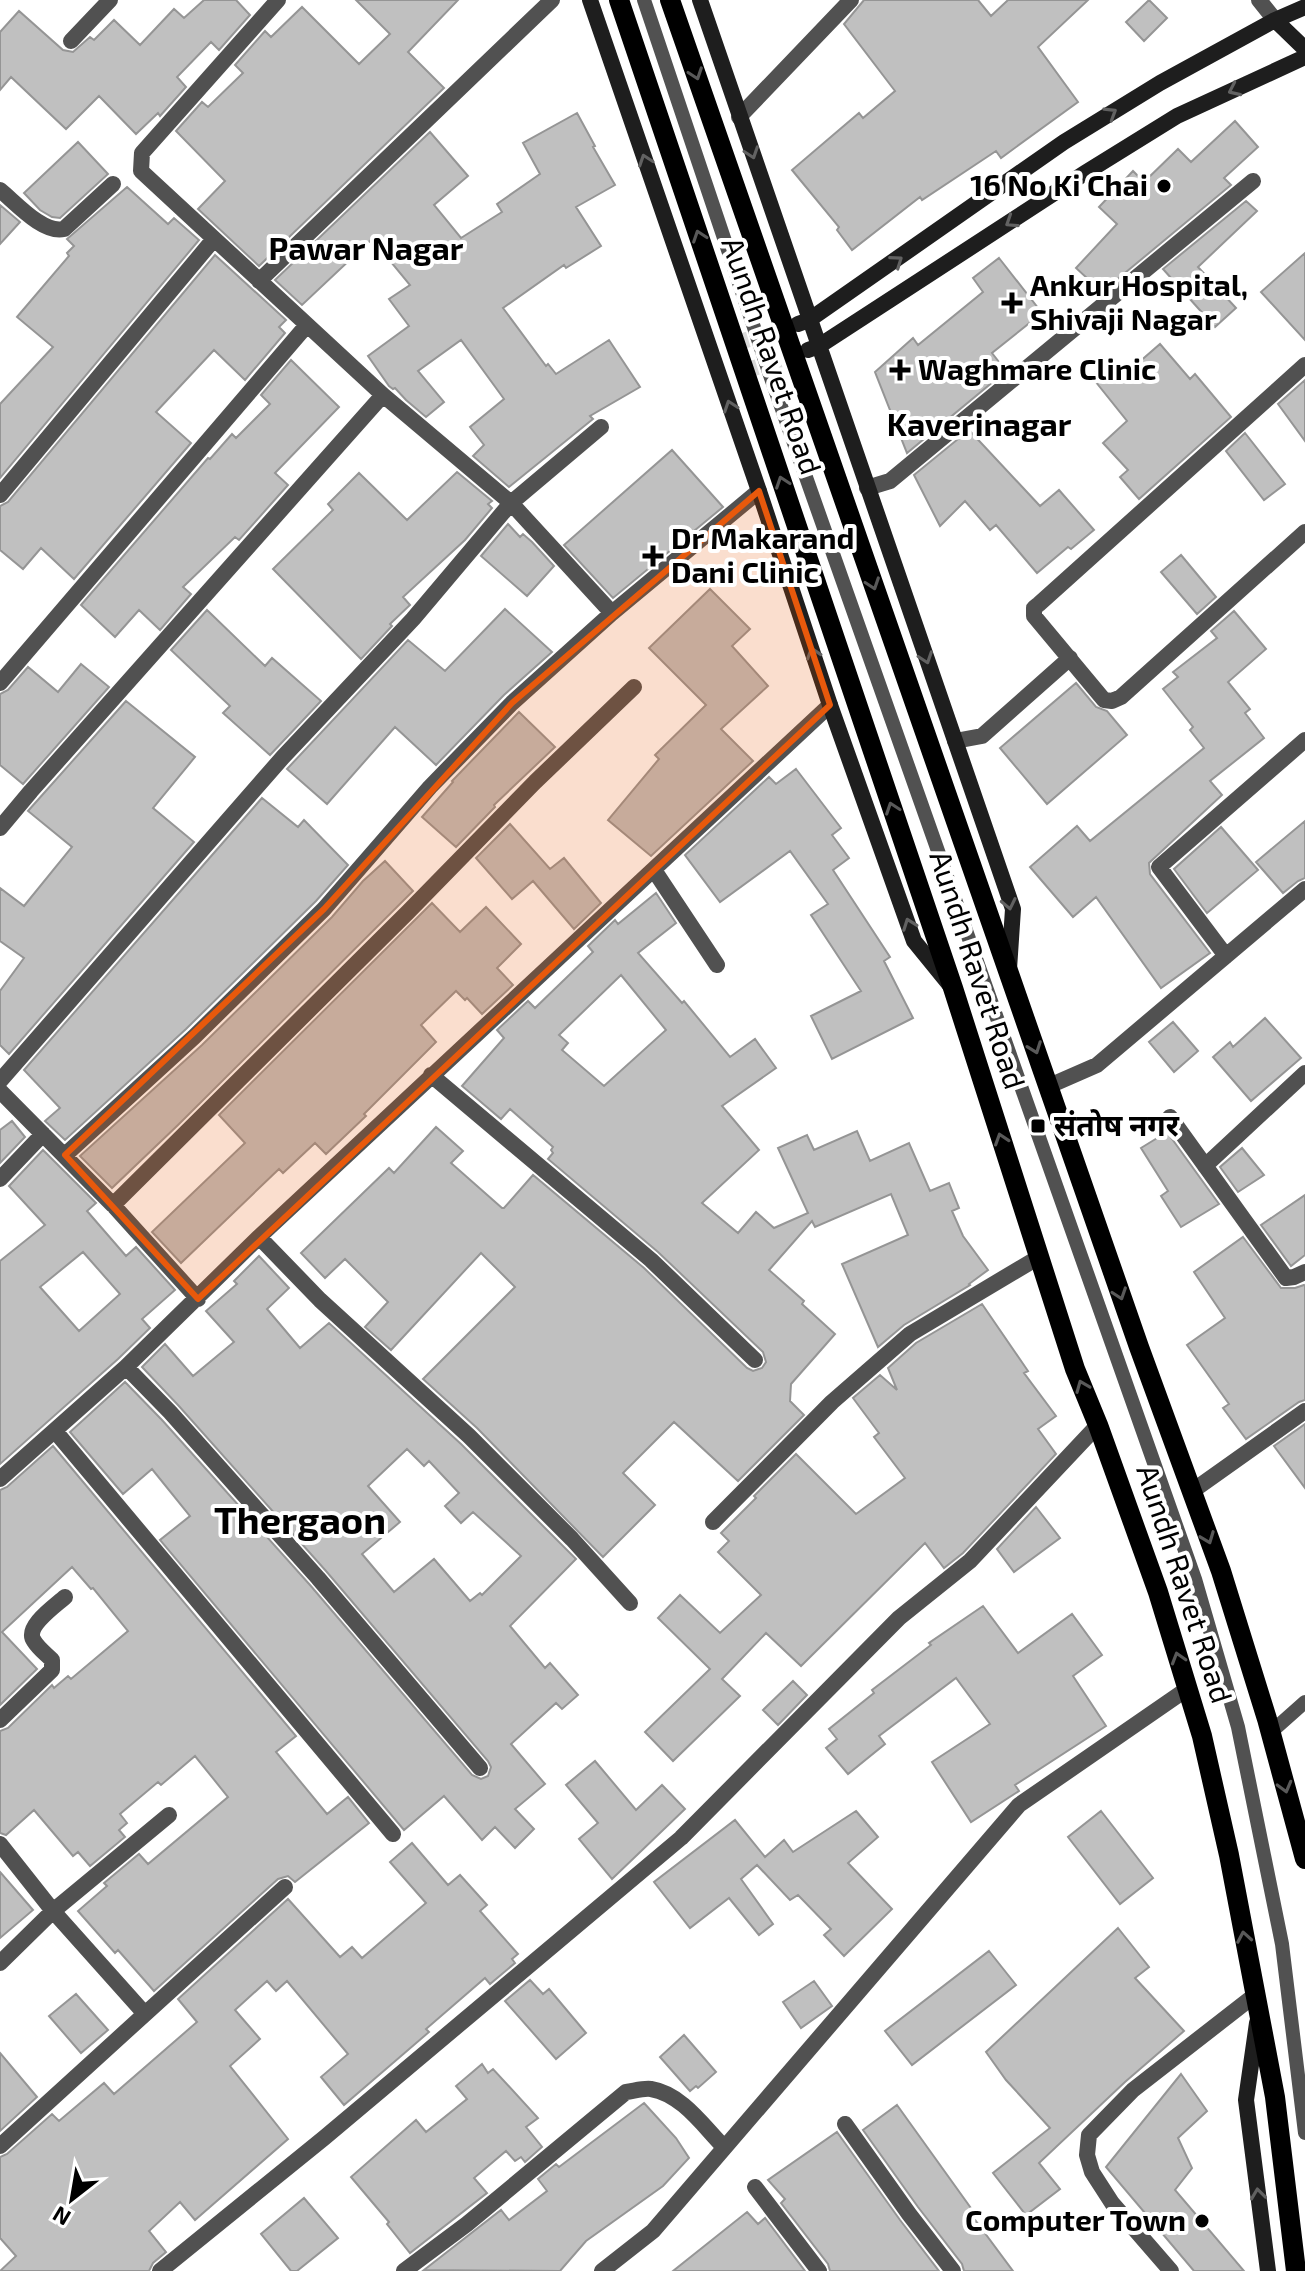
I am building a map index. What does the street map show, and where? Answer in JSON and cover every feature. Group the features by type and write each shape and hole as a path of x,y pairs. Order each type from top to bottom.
{"main road":[{"name":"Aundh Ravet Road","path":"619,0 953,988 1075,1369 1158,1592 1202,1736 1229,1855 1275,2097 1296,2271"},
{"name":"Aundh Ravet Road","path":"670,0 1009,975 1221,1571 1303,1846"}],"street":[{"path":"71,41 110,0"},
{"path":"278,0 142,153 141,171 383,395 511,503 612,613"},
{"path":"259,281 552,0"},
{"path":"590,0 830,705 914,941 953,988"},
{"path":"700,0 804,322 867,488 1013,909 1009,975"},
{"path":"739,117 851,0"},
{"path":"1259,0 1305,49"},
{"path":"804,322 870,280 1064,142 1160,83 1275,20 1305,7"},
{"path":"814,348 1177,116 1305,57"},
{"path":"867,488 890,481 1253,181"},
{"path":"0,190 54,231 64,229 113,184"},
{"path":"0,495 214,239"},
{"path":"870,280 884,304"},
{"path":"0,683 307,325"},
{"path":"711,352 733,344"},
{"path":"1305,365 1034,608 1034,616 1104,700 1112,701 1121,697 1305,532"},
{"path":"721,379 742,372"},
{"path":"0,828 383,395"},
{"path":"0,1081 283,757 413,619 511,503 601,427"},
{"path":"65,1155 194,1037 324,909 430,787 512,703 612,613 759,491"},
{"path":"955,741 982,736 1070,658"},
{"path":"113,1205 535,782 634,687"},
{"path":"0,1479 126,1367 431,1075 830,705"},
{"path":"1226,956 1159,867 1305,740"},
{"path":"654,870 717,965"},
{"path":"1049,1086 1097,1065 1305,889"},
{"path":"1205,1166 1305,1073"},
{"path":"431,1075 651,1260 755,1360"},
{"path":"0,1091 113,1205 198,1299"},
{"path":"1170,1117 1286,1278 1305,1272"},
{"path":"0,1179 43,1134"},
{"path":"259,1237 332,1312 469,1436 572,1539 630,1603"},
{"path":"713,1522 832,1402 910,1334 1039,1257"},
{"path":"126,1367 318,1578 480,1768"},
{"path":"1191,1492 1305,1411"},
{"path":"160,2271 324,2138 681,1838 909,1609 970,1561 1098,1425"},
{"path":"55,1431 393,1834"},
{"path":"0,1720 52,1670 52,1660 33,1641 31,1633 36,1623 65,1597"},
{"path":"602,2271 653,2231 1019,1805 1187,1689"},
{"path":"0,1963 53,1911 169,1815"},
{"path":"0,1844 53,1911 145,2014"},
{"path":"0,2146 285,1887"},
{"path":"1171,2271 1112,2203 1092,2172 1087,2155 1089,2135 1133,2090 1257,2004"},
{"path":"1257,2004 1246,2100 1268,2271"},
{"path":"404,2271 467,2224 626,2092 649,2089 668,2094 724,2147"},
{"path":"845,2124 953,2271"},
{"path":"755,2187 819,2271"}],"lane":[{"path":"644,0 771,378 1195,1579 1238,1727 1276,1913 1305,2133"},
{"path":"1270,1733 1305,1702"}],"highlighted area":[{"path":"759,491 830,705 198,1299 65,1155 324,909 512,703"}],"building":[{"path":"204,0 236,0 250,15 219,50 211,42 177,77 186,87 160,116 158,113 136,134 99,96 66,129 11,77 0,90 0,32 19,11 63,50 73,52 90,37 94,40 114,20 140,45 174,9 184,18"},
{"path":"356,0 458,0 408,52 444,88 259,266 198,209 225,181 176,131 202,102 208,107 243,73 235,65 265,31 271,37 302,7 359,64 390,34"},
{"path":"864,0 978,0 991,16 1008,0 1088,0 1038,47 1078,102 1001,158 996,151 922,200 920,197 852,250 837,230 839,227 792,170 859,113 863,118 895,91 844,24"},
{"path":"1149,0 1167,18 1144,41 1126,22"},
{"path":"577,113 615,185 576,207 601,246 566,268 564,265 503,308 546,366 548,364 556,374 609,340 640,387 590,416 593,419 509,487 473,456 484,445 470,427 504,399 461,340 418,371 444,402 426,417 389,386 368,356 409,326 389,299 410,285 372,239 302,305 275,280 430,132 468,176 434,205 461,238 502,212 497,204 540,174 523,143"},
{"path":"1235,121 1258,147 1224,178 1231,185 1102,292 1076,268 1117,224 1099,207 1133,171 1144,182 1178,149 1191,162"},
{"path":"78,142 108,174 60,218 52,217 40,210 24,193"},
{"path":"127,187 168,224 174,218 199,240 0,478 0,404 53,347 17,317 69,256 67,253 74,246 67,239"},
{"path":"1246,201 1257,211 1198,267 1236,308 1215,327 1163,269"},
{"path":"0,205 20,222 0,244"},
{"path":"1305,253 1305,340 1261,292"},
{"path":"215,255 286,320 279,327 285,333 245,380 214,350 156,412 191,443 74,579 41,548 23,569 0,550 0,506 8,502"},
{"path":"999,258 1042,313 992,353 1006,371 907,453 875,372 913,338 918,345 983,292 973,278"},
{"path":"1160,344 1190,379 1195,374 1231,417 1139,499 1120,477 1128,470 1103,443 1127,421 1091,376 1109,361 1122,377"},
{"path":"291,360 339,407 275,473 288,485 239,540 235,537 183,587 191,594 160,630 139,610 115,637 81,605 208,458 232,434 236,438 270,404 261,395"},
{"path":"1305,380 1305,441 1278,404"},
{"path":"969,430 1040,506 1059,490 1094,530 1037,573 996,525 990,530 965,501 940,526 914,475"},
{"path":"1245,433 1285,484 1264,500 1226,451"},
{"path":"672,450 723,507 613,598 564,545"},
{"path":"457,472 492,501 488,504 492,508 465,540 403,597 410,605 361,659 273,569 333,510 328,504 359,473 407,520"},
{"path":"508,524 520,537 523,534 532,542 554,566 527,596 481,556"},
{"path":"1181,555 1216,597 1197,614 1161,572"},
{"path":"710,589 750,629 732,646 768,686 721,729 753,761 651,856 608,820 659,759 655,755 706,705 649,648"},
{"path":"505,609 552,652 504,695 436,765 395,727 327,804 287,769 408,640 445,671"},
{"path":"207,610 265,666 272,658 321,701 270,755 223,713 230,706 171,650"},
{"path":"1234,611 1266,649 1228,682 1250,709 1245,713 1264,738 1210,781 1222,795 1149,863 1150,874 1210,953 1161,988 1096,897 1073,917 1030,867 1077,826 1090,841 1204,748 1190,730 1193,727 1163,689 1178,677 1173,672 1217,638 1211,631"},
{"path":"81,664 109,687 23,784 0,765 0,694 8,690 28,667 58,692"},
{"path":"1076,683 1096,707 1107,711 1127,735 1047,804 1000,748"},
{"path":"126,701 195,757 153,808 194,842 9,1054 0,1045 0,991 24,958 0,941 0,888 24,906 72,847 28,811"},
{"path":"519,712 555,747 494,805 456,847 422,817"},
{"path":"796,769 841,828 832,835 849,858 833,870 890,957 884,961 913,1018 832,1059 811,1016 861,991 811,915 828,904 790,851 720,902 685,855 769,777 776,784"},
{"path":"262,798 298,827 304,820 348,865 316,901 186,1029 65,1140 45,1121 60,1108 24,1070"},
{"path":"1305,821 1305,878 1283,893 1256,862"},
{"path":"510,824 550,869 564,858 601,903 574,929 533,881 512,899 476,858"},
{"path":"1221,827 1258,870 1207,913 1174,869"},
{"path":"385,861 413,891 112,1188 80,1156 202,1045"},
{"path":"656,893 676,923 638,953 682,1003 684,1001 730,1057 755,1039 776,1068 722,1106 759,1150 702,1203 738,1233 756,1212 774,1228 808,1213 778,1148 807,1135 814,1150 857,1131 870,1161 909,1143 930,1191 949,1183 959,1208 952,1211 963,1236 988,1270 970,1285 904,1325 878,1347 842,1264 908,1235 891,1194 815,1227 812,1221 769,1270 835,1334 791,1384 790,1401 804,1415 738,1481 674,1422 623,1473 655,1505 603,1557 477,1428 423,1379 515,1287 481,1253 391,1350 365,1327 388,1302 345,1259 325,1278 301,1253 389,1168 394,1173 436,1127 463,1151 451,1163 502,1208 533,1175 644,1268 747,1368 753,1371 762,1368 766,1362 763,1352 658,1252 548,1159 553,1147 510,1109 501,1119 462,1086 504,1038 497,1030 528,1001 535,1008 593,952 588,946 615,920 618,924","holes":["621,975 666,1030 604,1086 562,1050 568,1043 559,1035"]},
{"path":"432,903 460,932 486,907 521,944 497,968 513,985 482,1014 456,991 421,1025 436,1042 364,1114 366,1116 326,1154 315,1143 283,1173 279,1169 181,1263 152,1232 245,1143 219,1115"},
{"path":"1265,1018 1301,1058 1251,1101 1213,1057 1230,1042 1233,1047"},
{"path":"1173,1022 1198,1051 1174,1072 1149,1042"},
{"path":"12,1121 25,1137 0,1163 0,1130"},
{"path":"1167,1132 1219,1204 1181,1227 1161,1196 1168,1191 1141,1148"},
{"path":"1242,1148 1264,1175 1238,1192 1220,1167"},
{"path":"43,1150 96,1203 87,1211 126,1256 136,1247 175,1290 142,1319 150,1328 0,1464 0,1261 45,1225 9,1186","holes":["83,1252 120,1294 79,1331 40,1287"]},
{"path":"1305,1195 1305,1255 1291,1266 1261,1225"},
{"path":"1243,1237 1281,1288 1305,1286 1305,1400 1246,1439 1223,1408 1229,1404 1187,1345 1225,1318 1194,1272"},
{"path":"259,1256 289,1288 267,1309 300,1348 329,1323 461,1444 576,1559 510,1626 545,1668 550,1663 578,1695 562,1709 556,1703 511,1744 545,1784 515,1809 534,1829 515,1848 495,1827 482,1840 444,1796 404,1830 160,1540 190,1516 152,1469 123,1494 70,1432 125,1382 310,1585 472,1775 481,1779 488,1776 491,1767 488,1761 326,1571 142,1367 165,1344 193,1376 234,1342 206,1311 237,1284 234,1281","holes":["407,1449 424,1466 429,1461 459,1493 445,1506 461,1523 473,1512 521,1556 482,1595 480,1593 470,1601 434,1559 394,1592 362,1554 400,1522 368,1486"]},
{"path":"982,1304 1028,1371 1024,1373 1056,1416 1038,1429 1056,1454 963,1553 944,1568 925,1543 801,1666 766,1633 722,1679 740,1696 673,1761 645,1732 710,1669 658,1618 680,1595 720,1633 761,1595 718,1552 729,1541 721,1533 796,1454 856,1514 905,1478 874,1437 879,1433 853,1398 880,1375 897,1390 888,1368 916,1343"},
{"path":"1305,1424 1305,1488 1274,1446"},
{"path":"53,1446 296,1736 276,1752 327,1814 348,1797 369,1823 295,1882 288,1876 278,1879 154,1991 78,1911 107,1886 104,1883 139,1854 148,1864 228,1797 195,1756 120,1814 127,1823 119,1830 125,1837 90,1866 78,1852 73,1856 34,1810 6,1835 0,1833 0,1731 8,1728 52,1685 54,1688 68,1676 71,1679 128,1631 72,1567 2,1632 37,1669 0,1705 0,1490"},
{"path":"1036,1507 1060,1538 1014,1572 997,1549"},
{"path":"983,1606 1018,1653 1072,1614 1102,1655 1073,1676 1106,1726 1015,1785 1019,1791 971,1822 932,1762 990,1724 956,1678 879,1736 885,1744 848,1774 826,1748 837,1739 829,1729 874,1693 872,1690 931,1645 929,1643"},
{"path":"793,1681 807,1695 778,1725 763,1710"},
{"path":"595,1761 636,1810 662,1785 685,1809 612,1879 579,1839 598,1823 566,1785"},
{"path":"856,1811 878,1837 848,1863 892,1909 844,1956 824,1935 831,1929 798,1895 790,1900 757,1865 741,1879 773,1924 759,1935 729,1898 690,1928 654,1882 735,1820 765,1857 784,1840 793,1852"},
{"path":"1101,1811 1153,1878 1120,1904 1068,1837"},
{"path":"412,1843 448,1885 460,1875 487,1905 480,1911 518,1954 512,1959 515,1963 490,1984 485,1978 426,2029 429,2032 344,2105 321,2077 348,2054 287,1981 276,1991 267,1981 235,2010 260,2039 230,2066 288,2139 195,2220 180,2202 149,2231 166,2252 149,2271 0,2271 16,2256 0,2238 0,2157 52,2114 59,2121 104,2083 114,2094 197,2022 178,1999 288,1899 340,1957 352,1947 362,1958 426,1903 390,1862"},
{"path":"0,1872 33,1910 0,1938"},
{"path":"1118,1928 1149,1967 1135,1978 1184,2031 1039,2163 1060,2189 1026,2215 993,2173 1050,2128 1006,2080 986,2052"},
{"path":"989,1951 1016,1985 912,2065 885,2031"},
{"path":"530,1980 543,1994 549,1989 586,2033 556,2059 505,2001"},
{"path":"814,1981 832,2006 801,2028 783,2002"},
{"path":"76,1994 108,2030 81,2053 49,2016"},
{"path":"684,2035 716,2072 690,2091 660,2057"},
{"path":"0,2053 37,2097 0,2131"},
{"path":"482,2064 488,2073 493,2069 538,2118 526,2127 542,2147 525,2162 521,2157 515,2161 506,2151 474,2178 487,2193 410,2253 387,2224 389,2222 351,2177 416,2120 426,2132 467,2099 456,2086"},
{"path":"1181,2074 1207,2111 1178,2138 1192,2168 1175,2190 1244,2271 1194,2271 1106,2167"},
{"path":"644,2103 676,2138 689,2158 663,2186 586,2241 560,2271 424,2270 501,2210 509,2220 547,2191 538,2179 556,2164 559,2167"},
{"path":"897,2105 1013,2271 964,2271 962,2264 863,2130"},
{"path":"837,2132 939,2271 830,2271 828,2264 781,2203 785,2199 768,2180"},
{"path":"304,2198 338,2238 297,2271 291,2271 261,2234"},
{"path":"747,2212 758,2224 765,2218 805,2271 673,2271"}],"tunnel":[{"path":"733,344 796,325"},
{"path":"742,372 803,352"}],"place":[{"name":"16 No Ki Chai","path":"1164,186"},
{"name":"Ankur Hospital, Shivaji Nagar","path":"1012,303"},
{"name":"Waghmare Clinic","path":"900,370"},
{"name":"Dr Makarand Dani Clinic","path":"653,556"},
{"name":"संतोष नगर","path":"1038,1126"},
{"name":"Computer Town","path":"1202,2221"}],"district":[{"name":"Pawar Nagar","path":"366,249"},
{"name":"Kaverinagar","path":"979,425"},
{"name":"Thergaon","path":"300,1521"}]}
